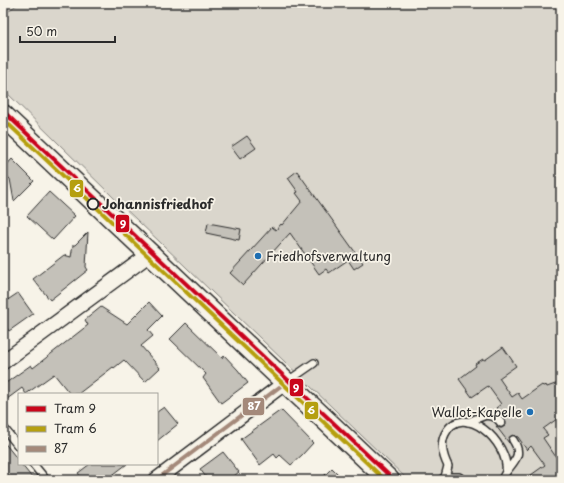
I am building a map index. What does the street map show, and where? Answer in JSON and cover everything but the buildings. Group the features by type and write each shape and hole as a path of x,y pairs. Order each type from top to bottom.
{"main road":[{"path":"3,115 389,480"}],"street":[{"path":"3,362 150,254"},
{"path":"156,480 286,382"}],"lane":[{"path":"286,382 314,364"},
{"path":"468,422 486,415 496,417 501,423"},
{"path":"462,480 459,477 443,478 448,466 443,450 443,441 449,427 458,422 468,422 480,426 491,434 499,444 504,454 506,472"},
{"path":"3,427 18,446"},
{"path":"502,480 518,456 518,447 513,440"},
{"path":"34,465 46,480"}],"shaded area":[{"name":"Johannisfriedhof","path":"19,3 561,3 561,480 408,480 114,198 3,89 3,15"}],"tram line":[{"name":"9","path":"3,111 394,480"},
{"name":"6","path":"3,119 385,480"}],"transit line":[{"name":"87","path":"156,480 286,382 389,480"}],"place":[{"name":"Johannisfriedhof","path":"93,204"},
{"name":"Friedhofsverwaltung","path":"258,256"},
{"name":"Wallot-Kapelle","path":"530,412"}]}
